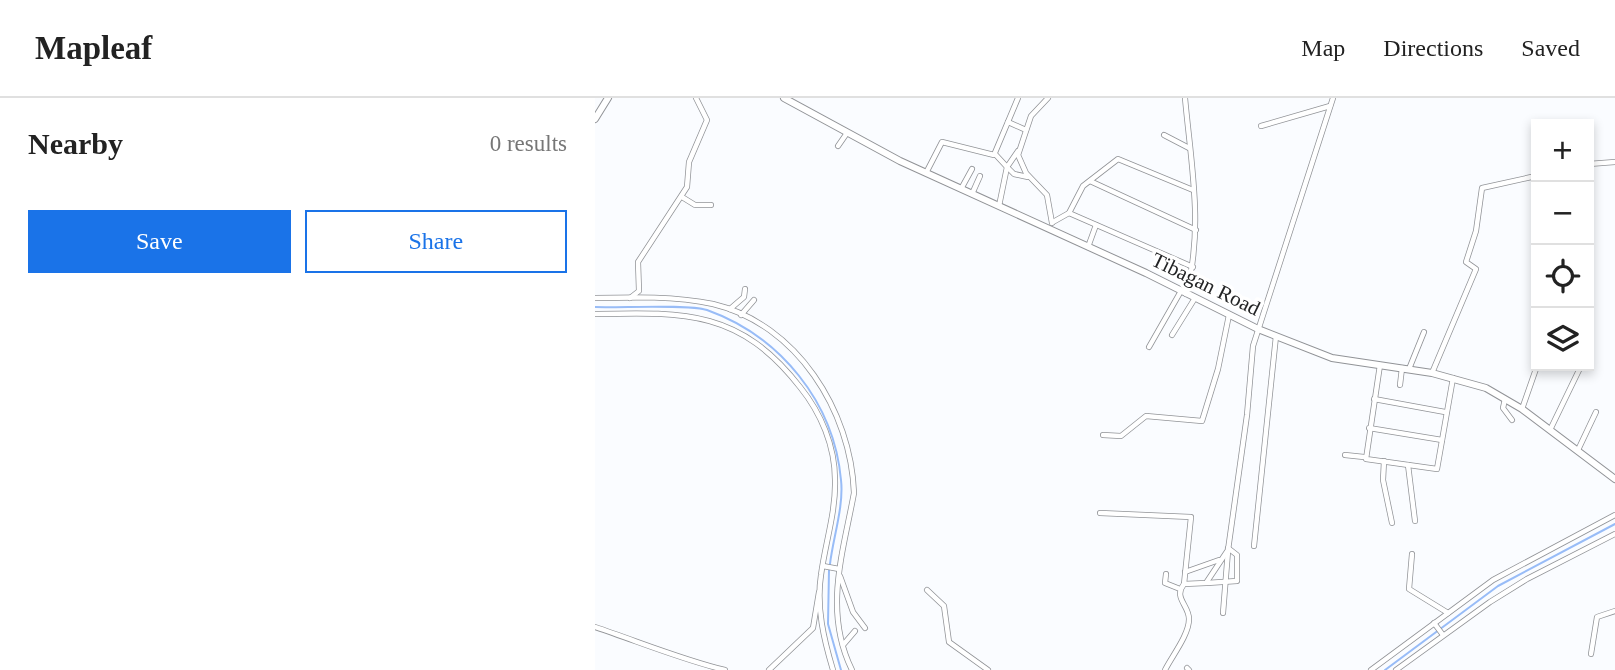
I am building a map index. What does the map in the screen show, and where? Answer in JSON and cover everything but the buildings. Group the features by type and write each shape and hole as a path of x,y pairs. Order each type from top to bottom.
{"main road":[{"path":"595,119 608,98"},
{"name":"Tibagan Road","path":"784,98 926,173 1258,329 1332,358 1453,377 1506,398 1615,479"}],"street":[{"path":"629,298 639,291 638,262 682,197 689,182 689,162 707,120 696,98"},
{"path":"995,154 1018,98"},
{"path":"998,207 1007,167 1018,150 1031,116 1048,98"},
{"path":"1149,347 1184,292 1193,267 1196,230 1185,98"},
{"path":"1223,613 1228,549 1247,415 1251,354 1333,98"},
{"path":"1261,127 1331,106"},
{"path":"1008,122 1026,130"},
{"path":"838,146 847,133"},
{"path":"1164,135 1190,148"},
{"path":"926,173 942,142 973,152 995,154 1014,174 1032,179"},
{"path":"1018,150 1022,166 1047,195 1053,222 1050,230"},
{"path":"1053,222 1069,213 1080,189 1120,158 1193,190"},
{"path":"1594,164 1615,162"},
{"path":"961,190 972,169"},
{"path":"971,194 980,176"},
{"path":"1432,373 1476,270 1465,262 1476,230 1482,188 1531,177"},
{"path":"1090,181 1196,230"},
{"path":"682,197 695,205 711,205"},
{"path":"1069,213 1193,267"},
{"path":"1088,247 1096,225"},
{"path":"730,309 744,297 745,289"},
{"path":"595,298 689,300 730,309 765,328 799,356 833,407 847,447 854,493 837,570 835,592 842,646 852,670"},
{"path":"1171,335 1195,298"},
{"path":"741,315 754,300"},
{"path":"595,314 671,313 727,326 752,338 781,362 813,404 834,465 834,497 820,591 822,629 833,670"},
{"path":"1103,435 1121,436 1134,422 1150,416 1202,422 1218,369 1229,315"},
{"path":"1400,385 1405,368 1424,332"},
{"path":"1254,546 1276,336"},
{"path":"1364,457 1380,365"},
{"path":"1521,409 1535,371"},
{"path":"1550,430 1579,371"},
{"path":"1345,454 1437,469 1453,377"},
{"path":"1506,398 1503,405 1512,420"},
{"path":"1374,400 1445,412"},
{"path":"1578,450 1596,412"},
{"path":"1369,428 1441,440"},
{"path":"1384,461 1383,480 1392,523"},
{"path":"1408,465 1415,521"},
{"path":"1100,513 1191,517 1185,572 1179,598 1189,616 1189,626 1165,670"},
{"path":"1371,670 1493,580 1615,515"},
{"path":"1397,670 1442,634 1527,579 1615,534"},
{"path":"1206,583 1228,549"},
{"path":"1166,575 1165,583 1182,587 1237,579 1237,555 1228,549"},
{"path":"1412,554 1409,589 1448,612"},
{"path":"1185,572 1222,558"},
{"path":"824,566 837,570"},
{"path":"837,570 853,612 865,628"},
{"path":"927,590 940,600 946,611 949,642 988,670"},
{"path":"769,670 813,628 815,599 820,591"},
{"path":"1591,654 1597,617 1615,611"},
{"path":"1435,624 1442,634"},
{"path":"595,627 725,670"},
{"path":"842,646 855,631"}],"waterway":[{"path":"595,307 707,310 758,337 780,355 815,399 836,451 842,490 830,564"},
{"path":"1385,670 1498,586 1615,524"},
{"path":"829,570 828,624 841,670"}]}
